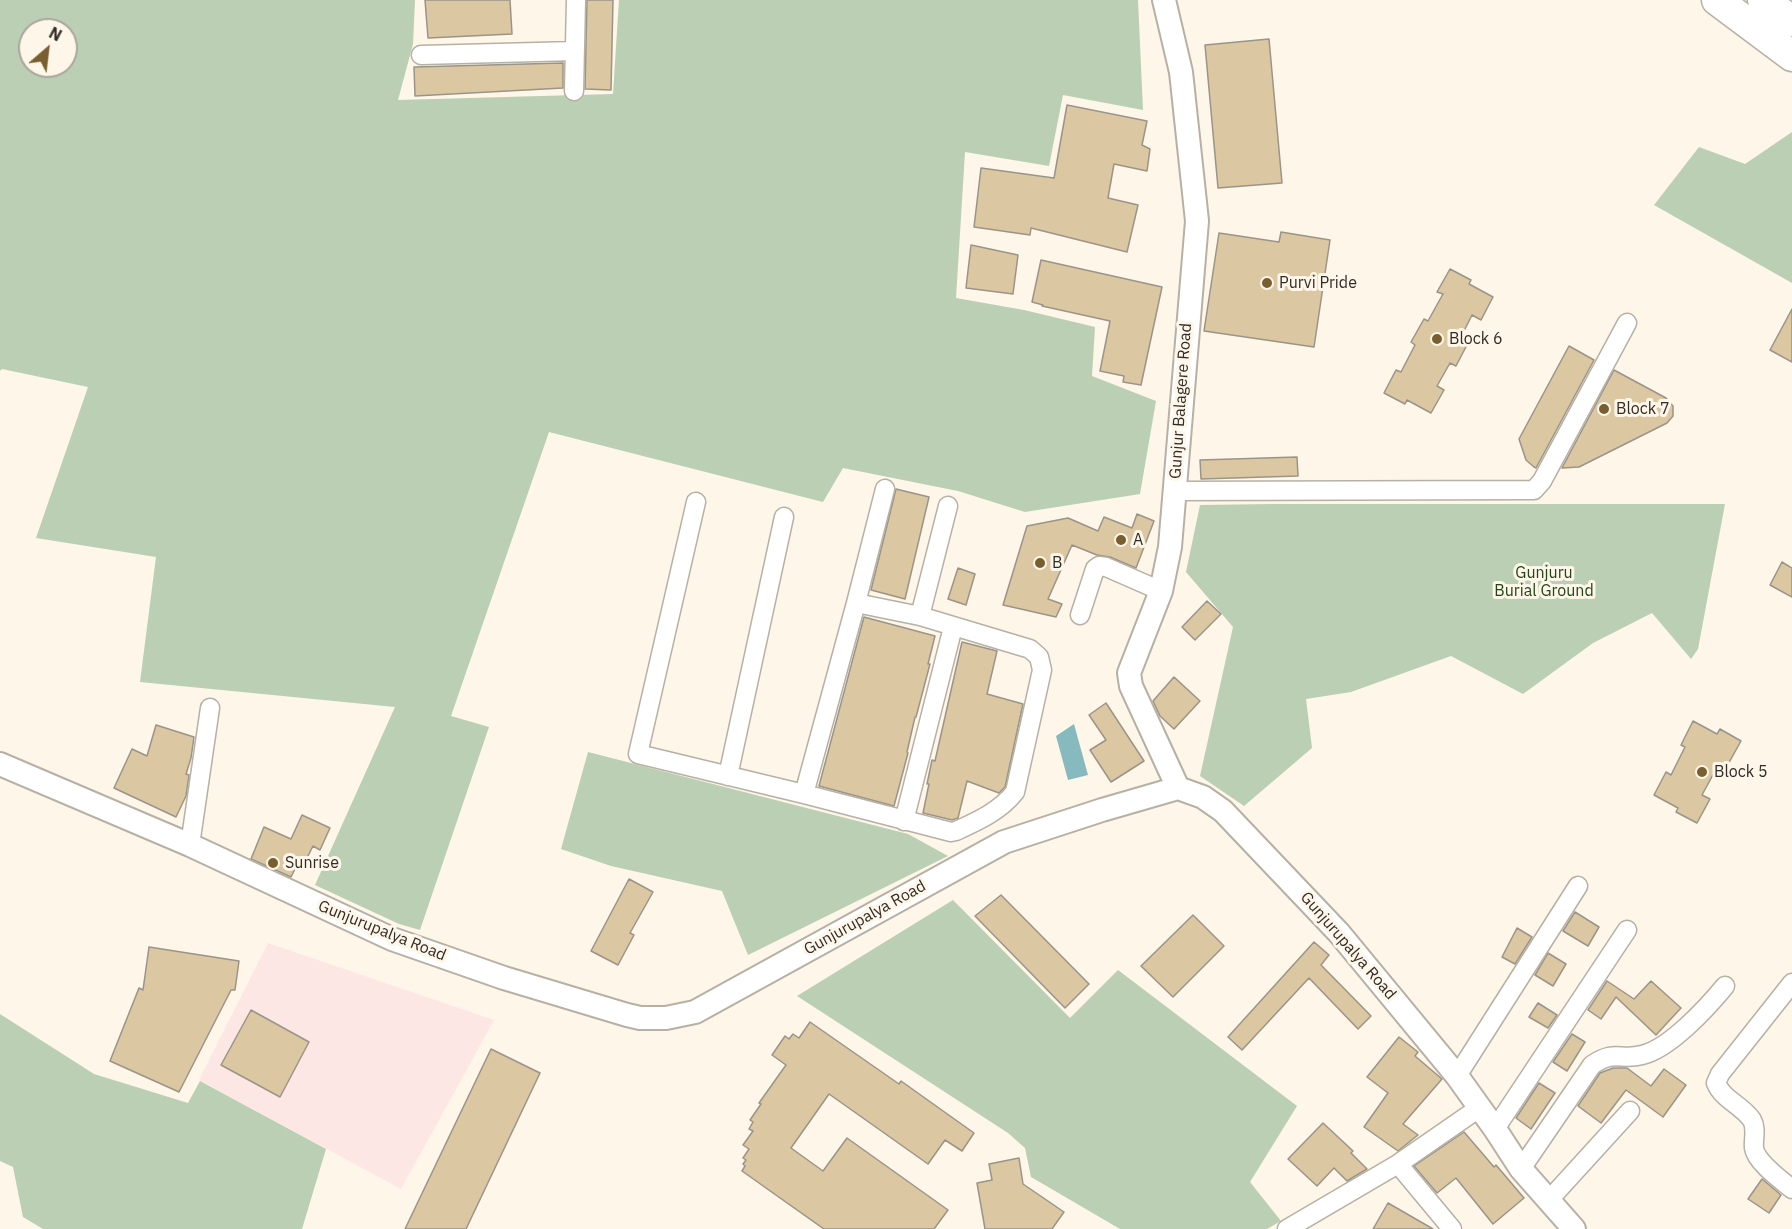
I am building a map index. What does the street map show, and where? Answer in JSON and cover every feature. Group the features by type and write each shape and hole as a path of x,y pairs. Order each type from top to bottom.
{"main road":[{"path":"1717,0 1792,56"},
{"path":"1763,0 1792,21"}],"street":[{"path":"574,91 576,0"},
{"name":"Gunjur Balagere Road","path":"1164,0 1182,72 1197,221 1170,548 1161,591 1129,673 1131,686 1178,788"},
{"path":"421,55 575,51"},
{"path":"1174,491 1534,490 1542,481 1628,323"},
{"path":"804,794 885,489"},
{"path":"696,502 638,754 951,832 1004,805 1015,792 1042,670 1039,657 1030,649 920,616 856,603"},
{"path":"920,616 948,506"},
{"path":"728,776 784,517"},
{"path":"1080,615 1095,569 1099,566 1161,591"},
{"path":"904,821 953,627"},
{"path":"190,845 210,708"},
{"name":"Gunjurupalya Road","path":"0,764 190,845 392,939 576,1001 634,1017 666,1018 695,1012 1004,842 1178,788 1203,797 1223,811 1339,933 1457,1076 1521,1169 1574,1229"},
{"path":"990,814 1004,842"},
{"path":"1457,1076 1578,886"},
{"path":"1495,1129 1627,930"},
{"path":"1792,983 1720,1074 1716,1083 1719,1091 1751,1119 1755,1132 1754,1150 1759,1160 1792,1189"},
{"path":"1521,1169 1592,1065 1603,1057 1644,1055 1665,1043 1705,1011 1725,986"},
{"path":"1287,1229 1398,1164 1479,1108"},
{"path":"1548,1201 1630,1111"},
{"path":"1398,1164 1452,1229"}],"shaded area":[{"path":"268,943 494,1020 401,1189 199,1080"}],"green space":[{"path":"0,0 415,0 413,44 398,100 613,94 619,0 1138,0 1143,110 1063,95 1049,166 965,152 956,298 1024,310 1095,327 1092,376 1156,401 1140,494 1025,512 958,491 843,468 823,502 549,432 451,716 489,727 420,930 399,924 315,885 395,707 140,682 156,557 36,538 88,387 2,369 0,371"},
{"path":"1792,132 1792,283 1654,205 1699,147 1745,164"},
{"name":"Gunjuru Burial Ground","path":"1725,504 1698,649 1691,659 1652,613 1593,643 1523,694 1451,656 1351,692 1306,699 1312,748 1244,806 1200,776 1233,627 1186,572 1200,505"},
{"path":"588,752 908,834 948,856 748,955 722,891 611,866 561,849"},
{"path":"953,900 1070,1018 1118,970 1297,1106 1250,1182 1281,1221 1267,1229 1120,1229 1031,1177 1025,1148 1008,1133 797,996"},
{"path":"0,1014 94,1074 188,1103 200,1081 326,1149 302,1229 43,1229 23,1217 13,1167 0,1161"}],"water":[{"path":"1074,724 1088,775 1068,780 1056,736"}],"building":[{"path":"425,0 510,0 512,34 428,38"},
{"path":"587,0 613,0 611,90 585,89"},
{"path":"1269,39 1282,183 1218,188 1205,45"},
{"path":"563,63 563,88 415,96 414,67"},
{"path":"1067,105 1147,121 1142,145 1150,149 1147,171 1114,164 1108,198 1138,205 1127,252 1031,228 1030,235 974,227 981,168 1054,178"},
{"name":"Purvi Pride","path":"1281,232 1330,240 1314,347 1204,331 1219,233 1279,242"},
{"path":"971,245 1018,255 1013,294 966,288"},
{"path":"1041,260 1162,287 1141,385 1123,382 1124,376 1100,371 1110,321 1032,302"},
{"name":"Block 6","path":"1450,269 1471,280 1469,284 1493,297 1481,320 1472,315 1460,339 1468,343 1456,366 1450,363 1437,386 1444,390 1431,413 1407,400 1405,404 1384,393 1396,370 1401,372 1415,345 1411,342 1424,319 1428,321 1443,294 1437,292"},
{"path":"1792,309 1792,362 1770,350"},
{"path":"1569,346 1594,360 1536,468 1526,460 1519,439"},
{"path":"1614,370 1666,398 1673,406 1673,416 1667,423 1579,467 1562,468"},
{"path":"1297,457 1298,476 1201,479 1200,460"},
{"path":"896,489 929,497 905,599 871,590"},
{"name":"B","path":"1137,514 1154,521 1136,568 1072,545 1048,599 1062,604 1056,617 1003,605 1027,526 1068,518 1098,531 1104,517 1132,528"},
{"path":"1782,562 1792,568 1792,597 1770,585"},
{"path":"958,568 975,574 966,605 948,599"},
{"path":"1207,601 1221,614 1195,640 1182,627"},
{"path":"864,617 935,636 894,806 819,786"},
{"path":"962,642 997,651 987,694 1023,704 1005,787 999,793 967,781 958,818 952,820 923,813 932,760 935,761"},
{"path":"1174,677 1200,701 1174,729 1160,716 1153,701"},
{"path":"1106,703 1144,761 1111,782 1090,750 1106,740 1089,715"},
{"name":"Block 5","path":"1693,721 1717,734 1720,729 1741,741 1721,777 1714,773 1702,795 1710,799 1697,823 1676,812 1678,808 1654,795 1666,772 1671,775 1685,747 1681,745"},
{"path":"156,725 194,737 186,774 189,775 186,796 176,817 114,788 132,749 147,756"},
{"path":"302,815 330,828 320,850 313,846 303,866 298,863 291,877 251,859 264,827 291,839"},
{"path":"629,879 653,892 630,933 634,935 618,965 591,951"},
{"path":"1001,895 1089,984 1065,1008 975,916"},
{"path":"1575,912 1599,927 1588,946 1563,931"},
{"path":"1193,915 1224,946 1173,997 1141,966"},
{"path":"1517,928 1532,937 1515,964 1502,957"},
{"path":"1314,942 1329,955 1321,965 1371,1016 1358,1029 1309,978 1242,1050 1228,1037"},
{"path":"149,947 239,961 235,990 231,990 179,1092 110,1061 139,988 143,990"},
{"path":"1548,953 1566,964 1553,986 1535,975"},
{"path":"1607,981 1634,999 1651,981 1681,1008 1656,1035 1616,997 1601,1019 1588,1010"},
{"path":"1538,1003 1557,1015 1548,1028 1529,1017"},
{"path":"251,1010 309,1042 280,1097 221,1065"},
{"path":"810,1022 899,1084 901,1081 974,1133 962,1151 945,1140 928,1164 829,1094 791,1148 823,1171 847,1138 948,1210 934,1229 824,1229 742,1171 746,1160 743,1158 749,1149 743,1145 753,1131 749,1129 753,1122 750,1120 786,1065 772,1055 785,1036 789,1039 793,1034 799,1038"},
{"path":"1572,1034 1585,1042 1567,1071 1553,1062"},
{"path":"1399,1037 1418,1052 1415,1056 1442,1079 1403,1124 1418,1135 1398,1151 1364,1127 1388,1093 1367,1077"},
{"path":"491,1049 540,1073 466,1229 405,1229"},
{"path":"1613,1068 1627,1068 1651,1086 1664,1069 1686,1085 1663,1117 1626,1090 1601,1123 1578,1106 1600,1073"},
{"path":"1539,1083 1555,1093 1531,1129 1516,1118"},
{"path":"1323,1123 1353,1151 1351,1153 1367,1169 1347,1181 1334,1168 1317,1186 1288,1159"},
{"path":"1464,1132 1524,1198 1493,1224 1456,1178 1437,1193 1414,1166"},
{"path":"1019,1158 1023,1184 1064,1212 1052,1229 985,1229 977,1183 992,1180 989,1164"},
{"path":"1762,1179 1781,1195 1769,1213 1748,1199"},
{"path":"1388,1203 1433,1229 1373,1229"}],"place":[{"name":"Purvi Pride","path":"1267,283"},
{"name":"Block 6","path":"1437,339"},
{"name":"Block 7","path":"1604,409"},
{"name":"A","path":"1121,540"},
{"name":"B","path":"1040,563"},
{"name":"Block 5","path":"1702,772"},
{"name":"Sunrise","path":"273,863"}]}
